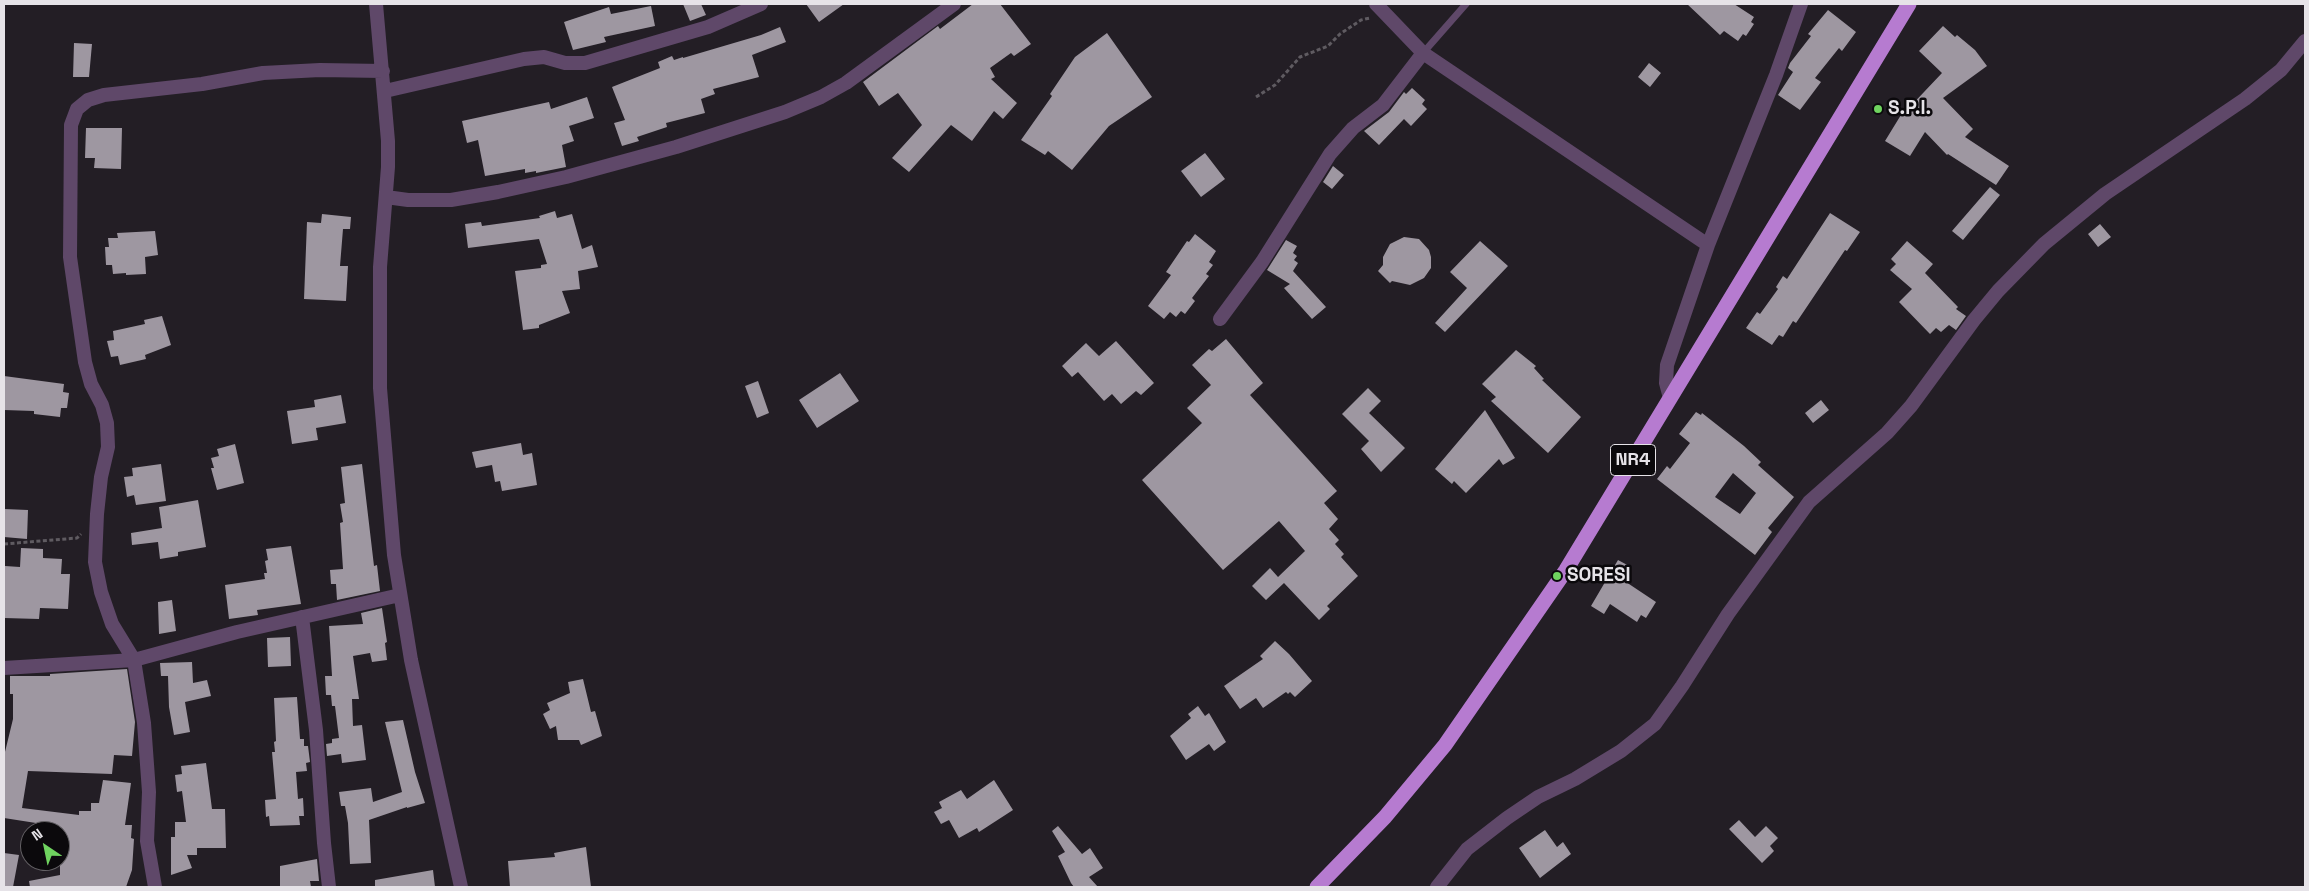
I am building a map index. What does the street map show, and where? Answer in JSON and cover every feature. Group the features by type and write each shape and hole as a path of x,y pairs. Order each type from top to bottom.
{"highway":[{"name":"NR4","path":"1317,887 1385,817 1445,744 1566,570 1909,4"}],"street":[{"path":"376,4 388,142 386,197 380,267 380,388 394,555 411,660 461,887"},
{"path":"385,91 524,59 544,57 565,64 585,63 708,27 761,4"},
{"path":"386,197 408,200 451,200 498,192 676,147 785,112 821,98 846,83 954,4"},
{"path":"1376,4 1423,53 1708,245"},
{"path":"1670,398 1666,383 1667,365 1708,245 1776,75 1802,4"},
{"path":"1437,887 1467,849 1507,818 1538,797 1574,779 1621,751 1655,724 1728,614 1809,502 1887,433 1911,406 1974,320 1998,291 2044,244 2105,194 2244,99 2280,70 2305,41"},
{"path":"1220,319 1262,262 1330,154 1353,128 1383,104 1423,53"},
{"path":"155,887 147,841 149,792 144,723 134,660 112,624 101,592 95,562 101,477 108,447 107,424 102,405 91,384 85,362 70,257 71,125 76,109 88,100 104,95 194,85 263,73 320,70 383,71"},
{"path":"4,668 134,660 237,632 400,595"},
{"path":"302,618 316,730 329,887"}],"lane":[{"path":"1423,53 1466,4"}],"path":[{"path":"1256,97 1275,85 1300,57 1328,46 1340,34 1361,20 1386,16"},
{"path":"4,544 77,538 97,522"}],"building":[{"path":"683,4 701,4 706,15 690,21"},
{"path":"806,4 844,4 819,22"},
{"path":"973,4 1000,4 1031,44 1014,56 1011,53 990,68 995,77 991,79 1017,103 1003,119 994,111 972,141 951,125 909,172 892,158 922,125 898,93 879,106 863,82 938,26 940,29"},
{"path":"1687,4 1734,4 1754,17 1751,22 1754,24 1746,36 1743,34 1738,41 1724,31 1720,35"},
{"path":"651,6 655,26 604,37 606,42 573,50 564,22 609,7 611,14"},
{"path":"1828,10 1856,32 1842,51 1839,48 1815,78 1821,82 1800,110 1778,95 1793,72 1788,68 1790,63 1811,36 1808,34"},
{"path":"1943,26 1955,37 1957,35 1975,50 1987,66 1943,98 1973,129 1965,137 2009,166 1996,185 1947,155 1925,132 1910,156 1885,141 1904,110 1906,111 1942,73 1919,51"},
{"path":"780,27 786,42 752,55 759,77 713,89 715,94 701,99 705,113 666,123 667,127 637,137 639,141 622,146 614,123 625,120 612,87 660,68 658,62 672,56 674,60 683,58 761,35"},
{"path":"1107,33 1152,97 1109,126 1072,170 1048,151 1045,155 1021,140 1052,96 1050,94 1075,57"},
{"path":"74,43 92,44 89,77 73,77"},
{"path":"1649,63 1661,73 1650,87 1638,77"},
{"path":"1412,88 1425,100 1422,104 1427,109 1411,126 1404,119 1379,145 1364,131 1389,112 1404,92 1406,94"},
{"path":"587,97 594,118 569,126 574,141 562,145 566,167 536,173 536,171 525,173 525,169 485,176 478,140 467,143 462,121 549,102 551,109"},
{"path":"86,128 122,128 121,169 94,168 95,158 85,158"},
{"path":"1205,153 1225,179 1201,197 1181,171"},
{"path":"1333,166 1344,175 1332,189 1323,182"},
{"path":"1990,187 2000,195 1963,240 1952,231"},
{"path":"555,211 557,218 572,214 582,249 592,245 598,267 578,271 580,289 562,291 570,313 539,325 539,328 523,330 515,271 541,268 541,265 547,264 539,239 468,248 465,224 481,222 482,226 540,218 539,216"},
{"path":"1830,213 1860,232 1847,251 1845,250 1796,323 1793,321 1783,337 1779,335 1772,345 1746,328 1757,312 1760,314 1778,289 1776,287 1783,276 1787,279"},
{"path":"322,214 351,217 350,229 343,229 340,266 348,266 346,301 304,299 307,222 321,223"},
{"path":"2100,224 2111,237 2098,247 2088,234"},
{"path":"155,231 158,255 145,257 146,274 113,274 112,265 106,265 105,247 109,247 108,238 118,238 117,233"},
{"path":"1195,234 1216,251 1209,262 1213,265 1206,274 1209,276 1192,298 1195,301 1185,314 1181,311 1176,317 1170,312 1164,319 1148,306 1171,275 1166,272 1187,241 1189,242"},
{"path":"1404,237 1419,239 1429,250 1431,257 1431,268 1424,278 1410,285 1392,281 1390,283 1378,271 1383,265 1383,257 1390,244"},
{"path":"1286,240 1297,246 1293,253 1297,256 1294,260 1298,263 1293,271 1326,307 1312,319 1284,288 1290,284 1267,270"},
{"path":"1480,241 1508,266 1445,332 1435,323 1467,288 1450,272"},
{"path":"1907,241 1933,264 1925,273 1958,307 1956,309 1966,316 1956,330 1949,325 1941,332 1936,328 1930,334 1899,302 1912,289 1890,270 1896,264 1891,259"},
{"path":"162,316 171,345 145,355 146,359 120,365 118,356 111,357 107,341 114,340 113,331 145,324 144,320"},
{"path":"1226,339 1263,383 1250,395 1337,491 1324,503 1338,519 1329,529 1339,540 1335,544 1344,554 1341,557 1358,576 1327,606 1330,609 1319,620 1284,583 1266,600 1252,586 1270,568 1278,577 1305,551 1279,521 1223,570 1142,480 1202,423 1187,408 1211,385 1192,365 1209,349 1212,351"},
{"path":"1116,341 1154,383 1141,395 1136,391 1121,404 1112,394 1104,401 1078,372 1072,377 1062,366 1086,343 1099,356"},
{"path":"1516,350 1536,366 1534,368 1544,379 1542,380 1581,417 1548,453 1491,401 1496,397 1482,384"},
{"path":"840,373 859,401 817,428 799,400"},
{"path":"4,376 64,384 63,392 69,393 67,408 61,408 60,417 34,414 34,411 4,410"},
{"path":"758,381 769,413 757,418 745,386"},
{"path":"1368,388 1381,401 1369,413 1405,448 1381,472 1361,449 1369,441 1342,414"},
{"path":"341,395 346,423 316,428 318,440 292,444 287,411 315,407 314,400"},
{"path":"1821,400 1829,410 1813,423 1805,413"},
{"path":"1485,410 1515,458 1503,465 1499,459 1466,493 1454,481 1452,484 1435,469"},
{"path":"1696,412 1701,415 1702,413 1744,446 1761,462 1758,465 1794,497 1768,528 1772,532 1755,555 1657,479 1667,466 1670,469 1690,443 1679,434","holes":["1733,473 1756,493 1740,514 1715,497"]},
{"path":"521,443 523,455 532,453 537,485 502,491 500,481 495,482 492,465 476,468 472,452"},
{"path":"235,444 244,483 217,490 211,468 214,468 211,458 219,456 217,449"},
{"path":"161,464 166,501 136,505 134,495 127,497 124,477 133,476 132,468"},
{"path":"362,464 374,566 377,565 380,591 337,600 336,584 331,584 330,570 343,569 340,523 343,522 340,504 345,503 341,467"},
{"path":"198,500 206,547 178,552 178,556 160,559 158,542 132,545 131,533 162,528 159,507"},
{"path":"4,509 28,510 27,539 4,537"},
{"path":"291,546 301,604 257,610 258,615 229,619 225,585 265,579 264,573 267,573 265,561 268,560 266,549"},
{"path":"21,548 43,549 43,558 62,559 61,574 70,574 68,609 40,608 39,619 4,618 5,566 20,567"},
{"path":"1618,560 1631,567 1623,580 1656,602 1646,618 1641,615 1637,622 1610,604 1604,614 1591,606"},
{"path":"172,600 176,631 159,634 158,602"},
{"path":"382,608 387,642 385,643 387,660 372,662 370,653 353,656 359,699 352,699 353,726 362,725 366,760 342,763 341,754 327,756 326,744 332,743 332,739 339,738 335,706 332,706 331,695 326,695 325,676 332,676 329,626 363,624 361,613"},
{"path":"290,637 291,666 268,667 267,638"},
{"path":"1275,641 1312,681 1295,697 1290,692 1288,694 1286,692 1263,708 1256,698 1240,709 1224,686 1263,659 1260,656"},
{"path":"192,662 193,683 207,680 211,696 185,702 190,732 174,735 169,707 168,676 161,676 160,663"},
{"path":"127,669 135,722 132,756 114,755 112,774 28,771 22,808 79,815 79,811 91,811 91,803 99,803 103,780 131,783 125,825 132,825 131,838 134,839 132,870 126,887 30,887 29,881 60,875 60,871 70,871 70,821 23,821 4,818 4,756 13,719 13,694 10,694 10,676 50,676 50,674"},
{"path":"583,679 591,712 595,711 602,736 581,745 579,740 558,740 556,726 550,729 543,714 550,710 547,703 570,693 568,682"},
{"path":"297,697 300,739 304,739 304,746 308,746 310,762 306,763 307,771 296,772 298,799 303,798 304,816 299,816 300,825 270,826 269,816 266,817 265,800 276,799 272,752 275,752 274,742 276,741 274,698"},
{"path":"1198,706 1205,716 1209,713 1226,742 1214,751 1209,744 1186,760 1170,736 1191,718 1188,714"},
{"path":"403,720 415,772 425,803 369,820 371,863 350,864 348,823 345,806 341,806 339,792 371,788 373,802 402,792 385,722"},
{"path":"206,763 212,809 225,809 226,848 197,848 197,855 187,855 192,868 171,875 171,837 175,837 175,822 186,822 182,791 177,792 175,775 182,774 181,766"},
{"path":"994,780 1013,810 979,832 977,828 959,838 949,820 941,824 934,812 942,808 939,802 961,790 967,799"},
{"path":"1739,820 1755,837 1766,826 1778,838 1770,846 1774,851 1762,863 1729,829"},
{"path":"1058,826 1082,854 1090,848 1103,868 1089,877 1098,887 1074,887 1071,883 1058,856 1065,852 1052,831"},
{"path":"1545,830 1557,847 1563,842 1571,854 1540,878 1519,848"},
{"path":"586,847 591,887 510,887 508,861 555,857 554,853"},
{"path":"4,853 19,855 13,887 4,887"},
{"path":"317,859 319,881 310,881 311,887 280,887 280,866"},
{"path":"433,870 435,887 375,887 375,880"}],"place":[{"name":"S.P.I.","path":"1878,109"},
{"name":"SORESI","path":"1557,576"}]}
